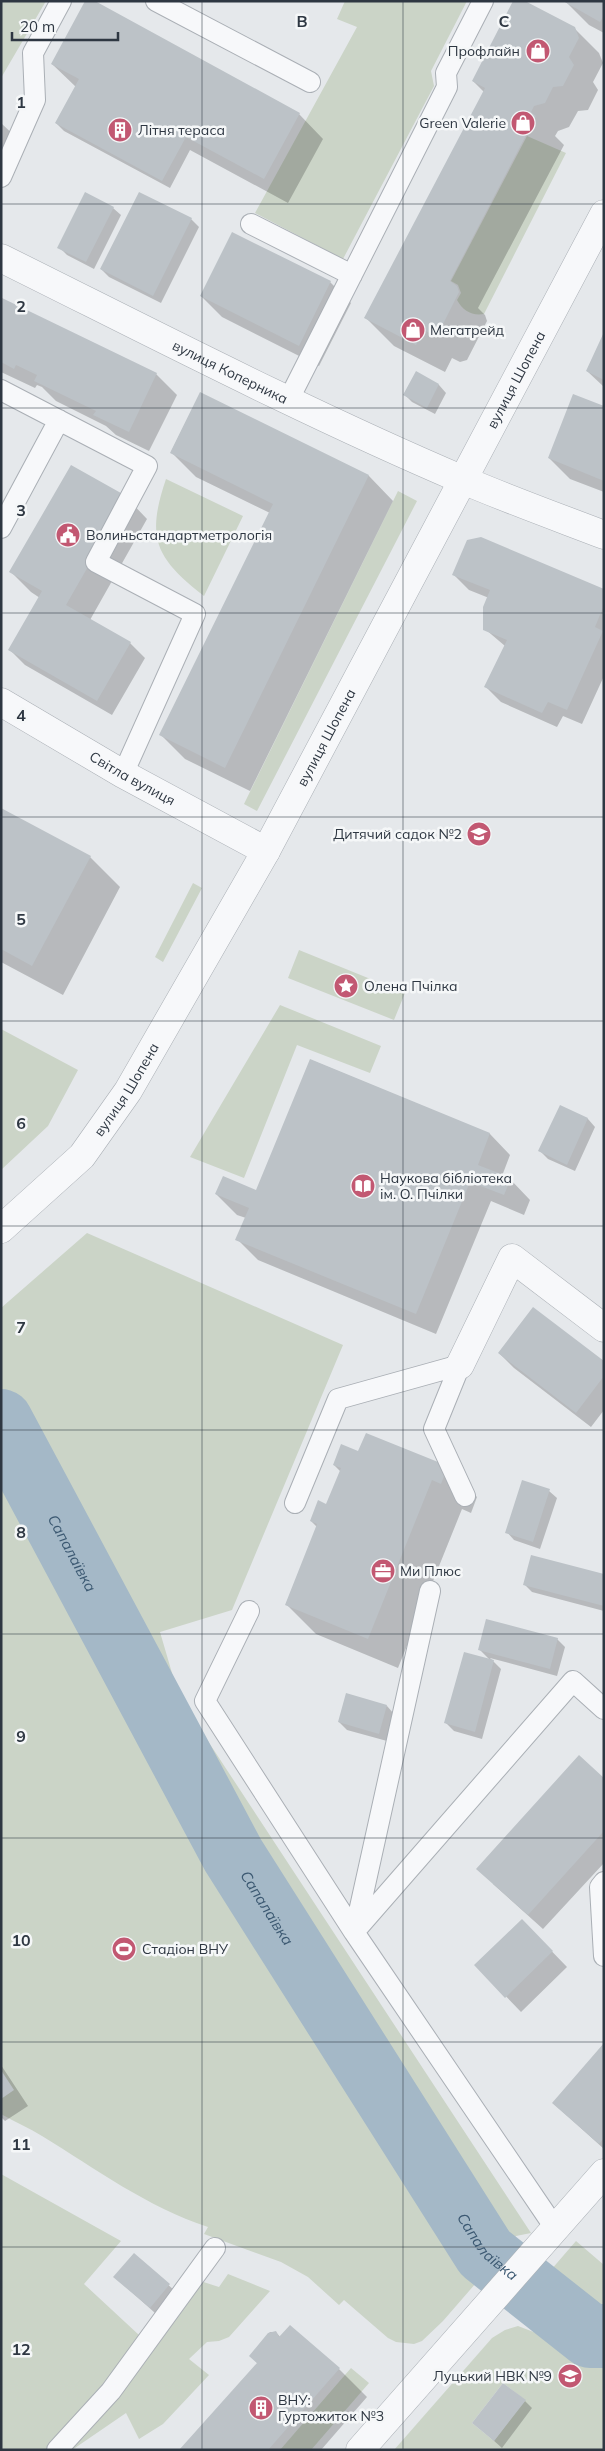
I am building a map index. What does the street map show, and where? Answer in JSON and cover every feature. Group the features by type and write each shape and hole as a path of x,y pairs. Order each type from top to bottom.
{"street":[{"name":"вулиця Шопена","path":"2,1228 82,1156 128,1090 266,851 604,214"},
{"name":"вулиця Коперника","path":"1,258 289,399 464,480 604,535"},
{"name":"Світла вулиця","path":"1,702 123,774 266,851"},
{"path":"460,1365 512,1258 604,1328"},
{"path":"360,2450 604,2173"}],"lane":[{"path":"1,177 35,100 33,53 61,1"},
{"path":"156,1 310,82"},
{"path":"289,399 446,87 446,73 483,1"},
{"path":"251,224 352,275"},
{"path":"1,390 147,466 96,562 194,614 123,774"},
{"path":"1,528 58,420"},
{"path":"460,1365 434,1429 466,1496"},
{"path":"295,1503 338,1399 460,1365"},
{"path":"354,1932 430,1591"},
{"path":"250,1611 205,1701 354,1932 555,2228"},
{"path":"354,1932 573,1682 604,1709"},
{"path":"604,1882 600,1887 604,1956"},
{"path":"57,2450 111,2391 216,2248"}],"shaded area":[{"path":"1,1 46,1 1,78"},
{"path":"345,1 467,1 431,71 434,86 343,259 255,213 357,27 337,19"},
{"path":"527,136 566,153 484,314 472,313 465,310 459,304 457,300 461,293 458,285 451,281"},
{"path":"166,479 243,516 204,596 175,570 165,558 159,545 156,532 157,517"},
{"path":"398,491 417,501 257,811 244,804"},
{"path":"193,883 202,888 163,962 155,957"},
{"path":"299,950 405,993 394,1020 288,978"},
{"path":"280,1005 381,1046 370,1073 297,1045 244,1178 190,1157"},
{"path":"1,1029 78,1070 48,1126 1,1170"},
{"path":"87,1233 343,1345 232,1610 160,1632 179,1697 531,2233 516,2236 481,2277 462,2272 476,2283 443,2321 422,2341 414,2344 396,2342 388,2338 344,2300 339,2305 308,2277 281,2262 204,2234 208,2227 186,2219 143,2198 42,2136 1,2114 1,1308"},
{"path":"1,2174 121,2241 84,2284 139,2335 191,2278 219,2287 228,2274 270,2291 229,2337 219,2341 207,2342 189,2359 209,2375 163,2424 139,2439 126,2413 72,2450 1,2450"},
{"path":"576,2241 604,2265 604,2345 527,2315 518,2308"},
{"name":"Луцький НВК №9","path":"518,2326 604,2359 604,2450 394,2450 492,2338 505,2330","holes":["503,2383 525,2400 494,2441 472,2423"]},
{"path":"351,2368 369,2383 311,2450 280,2450"}],"building":[{"path":"85,1 95,1 300,113 264,179 186,137 162,181 55,123 79,79 51,64"},
{"path":"513,1 525,1 575,27 579,38 569,57 574,65 563,86 553,87 545,103 534,106 531,112 536,116 450,281 457,286 459,292 439,332 431,334 424,330 416,345 364,318 485,88 472,81"},
{"path":"563,1 604,1 604,15 600,22"},
{"path":"85,192 114,207 86,262 57,248"},
{"path":"139,192 192,218 153,296 100,269"},
{"path":"232,232 331,281 299,346 200,296"},
{"path":"2,298 157,373 129,432 93,415 96,411 34,381 37,375 16,365 14,369 1,362"},
{"path":"604,332 604,380 586,371"},
{"path":"416,371 439,384 427,408 403,395"},
{"path":"200,392 369,475 225,768 159,735 273,504 170,453"},
{"path":"573,394 604,406 604,481 548,458"},
{"path":"71,465 128,497 66,605 131,642 97,701 8,650 42,591 9,572"},
{"path":"481,537 604,589 604,605 595,627 603,631 567,710 548,702 542,713 484,687 507,640 483,630 483,607 490,590 452,575 467,540"},
{"path":"1,808 91,856 32,966 1,949"},
{"name":"Наукова бібліотека ім. О. Пчілки","path":"310,1059 490,1133 478,1165 511,1178 504,1195 470,1182 416,1314 235,1240 249,1208 215,1194 223,1176 256,1190"},
{"path":"560,1105 588,1118 567,1165 538,1151"},
{"path":"533,1307 604,1361 604,1376 576,1413 498,1353"},
{"path":"366,1433 448,1466 441,1484 432,1480 368,1639 285,1605 317,1524 310,1521 318,1500 326,1504 341,1468 333,1465 341,1444 358,1451"},
{"path":"522,1480 550,1489 533,1542 505,1533"},
{"path":"531,1555 604,1574 604,1606 523,1585"},
{"path":"486,1619 558,1638 550,1669 478,1650"},
{"path":"464,1652 494,1660 475,1732 444,1723"},
{"path":"346,1693 387,1705 379,1734 338,1722"},
{"path":"579,1755 604,1778 604,1831 528,1915 476,1869"},
{"path":"522,1919 553,1951 505,1998 474,1965"},
{"path":"604,2043 604,2138 599,2144 552,2103"},
{"path":"1,2070 14,2090 1,2099"},
{"path":"134,2253 170,2284 150,2308 113,2277"},
{"name":"ВНУ: Гуртожиток №3","path":"290,2325 340,2368 268,2450 179,2450 257,2363 249,2356 268,2333 276,2331 279,2337"},
{"path":"503,2383 526,2400 494,2441 472,2423"}],"waterway":[{"name":"Сапалаївка","path":"1,1421 233,1855 485,2253 590,2336 604,2336"}],"place":[{"name":"Профлайн","path":"538,51"},
{"name":"Green Valerie","path":"523,123"},
{"name":"Літня тераса","path":"120,130"},
{"name":"Мегатрейд","path":"413,330"},
{"name":"Волиньстандартметрологія","path":"68,535"},
{"name":"Дитячий садок №2","path":"479,834"},
{"name":"Олена Пчілка","path":"346,986"},
{"name":"Наукова бібліотека ім. О. Пчілки","path":"363,1186"},
{"name":"Ми Плюс","path":"383,1571"},
{"name":"Стадіон ВНУ","path":"124,1949"},
{"name":"Луцький НВК №9","path":"570,2376"},
{"name":"ВНУ: Гуртожиток №3","path":"261,2408"}]}
